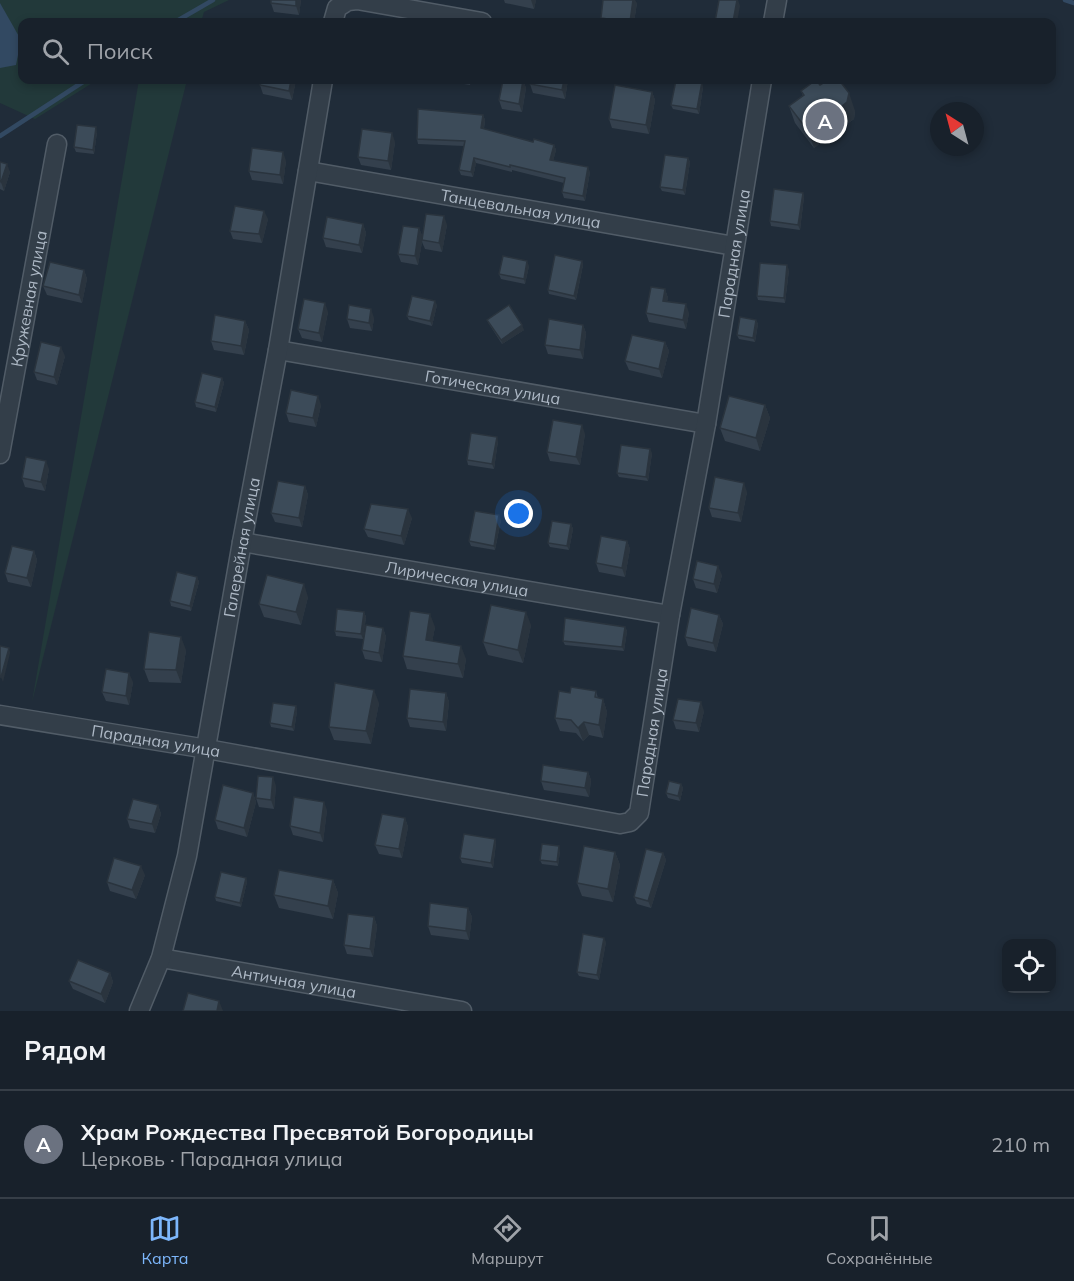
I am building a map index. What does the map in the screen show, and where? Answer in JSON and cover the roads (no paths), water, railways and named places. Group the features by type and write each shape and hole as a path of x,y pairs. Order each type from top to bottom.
{"street":[{"path":"334,18 337,8 348,1 357,0 459,18"},
{"path":"774,18 777,0"},
{"name":"Галерейная улица","path":"139,1011 161,958 187,856 278,350 322,84"},
{"name":"Парадная улица","path":"0,715 207,749 620,824 626,824 635,818 639,813 670,615 706,424 761,84"},
{"name":"Кружевная улица","path":"1,446 57,144"},
{"name":"Танцевальная улица","path":"308,171 734,246"},
{"name":"Готическая улица","path":"278,350 706,424"},
{"name":"Лирическая улица","path":"242,542 670,615"},
{"name":"Античная улица","path":"161,958 462,1011"}],"water":[{"path":"0,3 18,35 18,55 16,65 0,68"}],"waterway":[{"path":"182,18 213,0"},
{"path":"1065,0 1074,3"},
{"path":"0,136 80,84"}],"place":[{"name":"Храм Рождества Пресвятой Богородицы","path":"825,121"}]}
